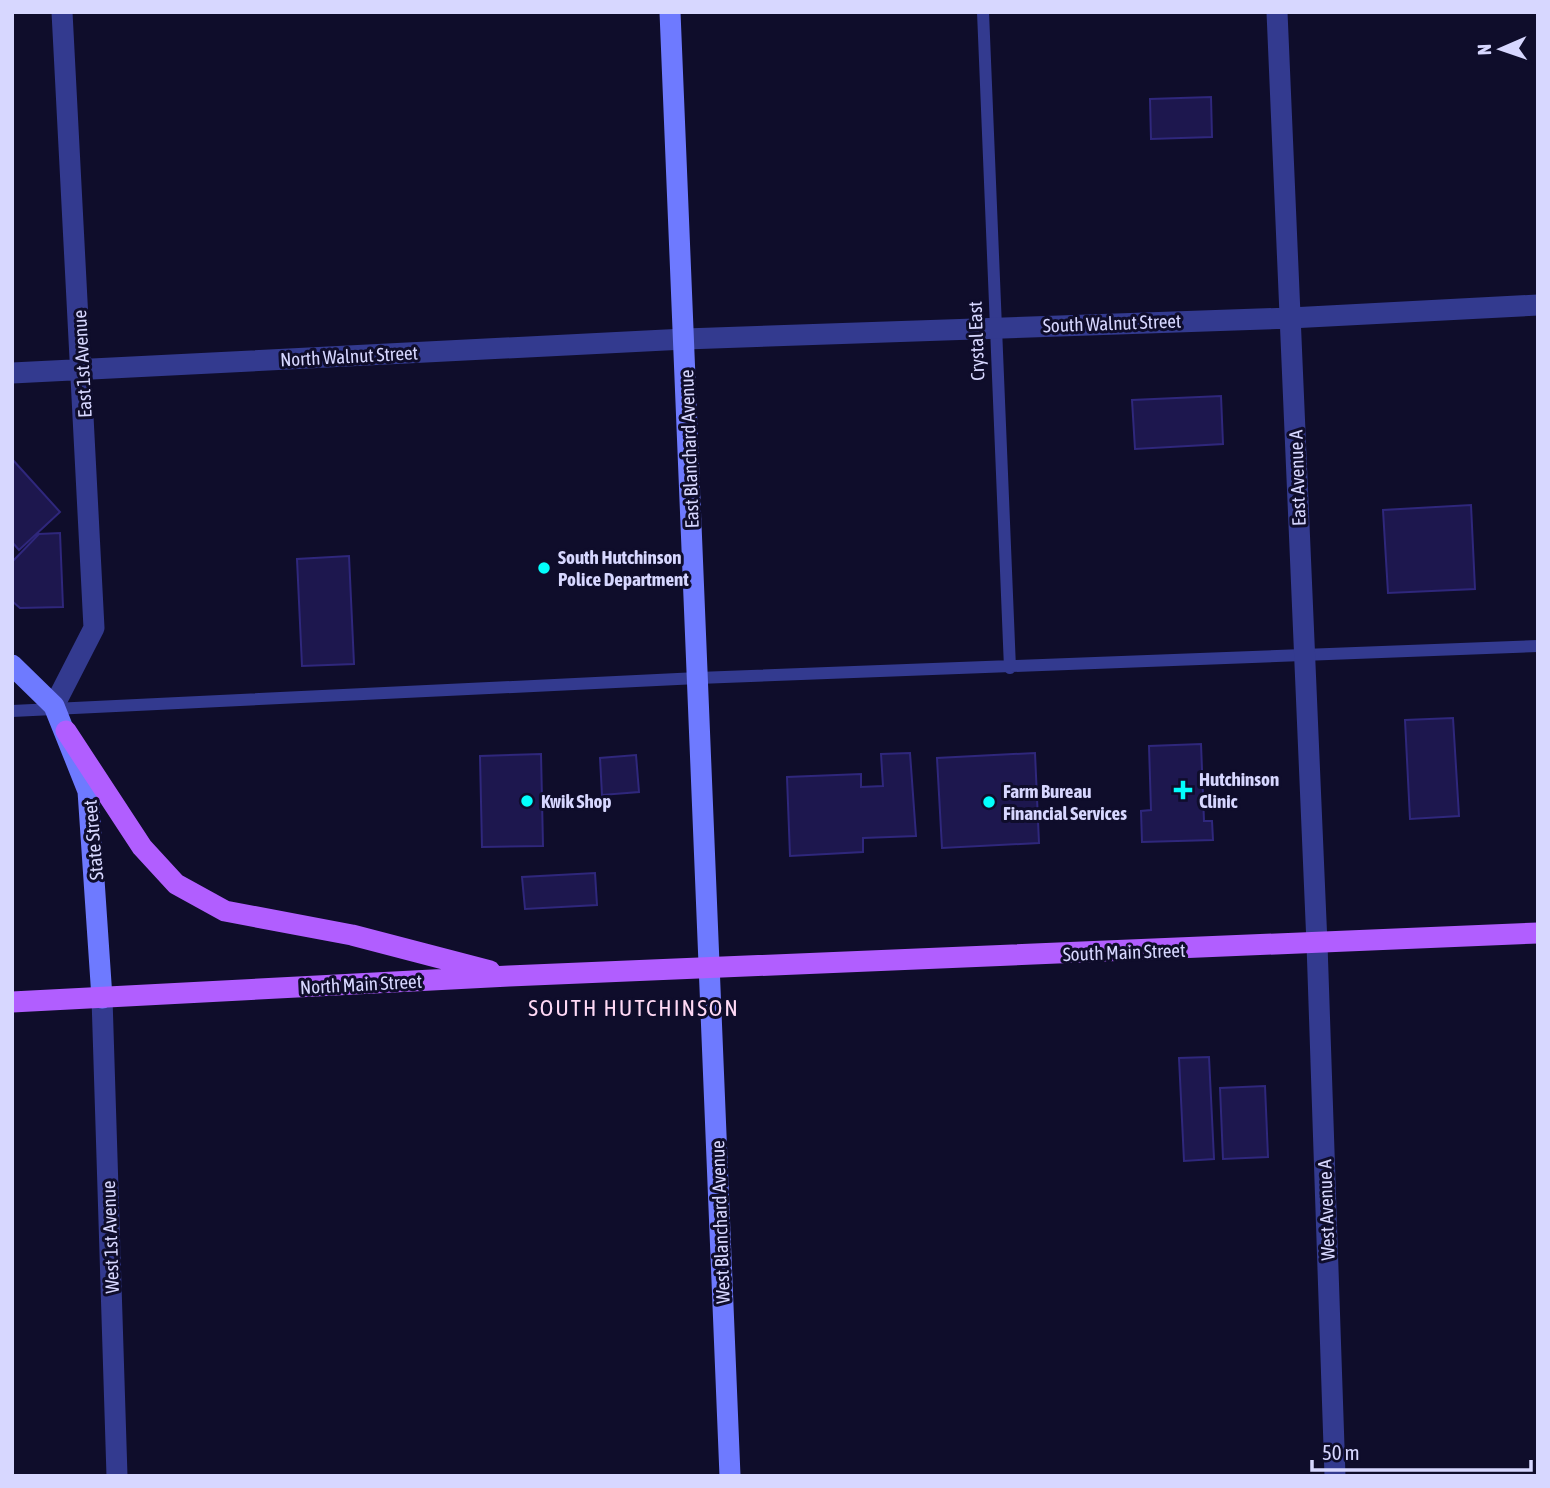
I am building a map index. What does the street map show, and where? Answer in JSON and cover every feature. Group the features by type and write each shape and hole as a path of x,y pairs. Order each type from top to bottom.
{"main road":[{"path":"66,731 142,847 176,884 188,891 225,911 352,935 509,976"},
{"name":"South Main Street","path":"711,969 1538,933"},
{"name":"North Main Street","path":"12,1002 509,976 711,969"}],"street":[{"name":"East 1st Avenue","path":"54,706 94,628 62,12"},
{"name":"East Blanchard Avenue","path":"670,12 711,969"},
{"name":"East Avenue A","path":"1277,12 1317,944"},
{"name":"South Walnut Street","path":"685,339 995,326 1290,318 1538,305"},
{"name":"North Walnut Street","path":"12,373 685,339"},
{"name":"State Street","path":"12,664 54,706 88,791 102,998"},
{"name":"West Avenue A","path":"1317,944 1335,1476"},
{"name":"West Blanchard Avenue","path":"711,969 730,1476"},
{"name":"West 1st Avenue","path":"102,998 117,1476"}],"lane":[{"name":"Crystal East","path":"983,12 1010,668"},
{"path":"12,710 698,678 1538,646"}],"building":[{"path":"1211,97 1212,137 1151,139 1150,99"},
{"path":"1221,396 1223,444 1135,449 1132,400"},
{"path":"12,459 60,512 19,550 12,542"},
{"path":"1471,505 1475,589 1388,593 1383,510"},
{"path":"60,533 63,607 20,608 12,601 12,562 39,534"},
{"path":"349,556 354,664 302,666 297,559"},
{"path":"1453,718 1459,816 1410,819 1405,720"},
{"path":"1201,744 1204,821 1212,821 1213,840 1142,842 1141,811 1151,810 1149,746"},
{"path":"910,753 916,836 863,838 863,852 790,856 787,777 861,774 861,787 883,786 881,754"},
{"path":"1035,753 1039,843 942,848 937,758"},
{"path":"541,754 543,846 482,847 480,756"},
{"path":"636,755 639,792 602,795 600,758"},
{"path":"595,873 597,905 525,909 522,877"},
{"path":"1209,1057 1214,1159 1184,1161 1179,1058"},
{"path":"1265,1086 1268,1157 1223,1159 1220,1088"}],"place":[{"name":"South Hutchinson Police Department","path":"544,568"},
{"name":"Hutchinson Clinic","path":"1183,790"},
{"name":"Kwik Shop","path":"527,801"},
{"name":"Farm Bureau Financial Services","path":"989,802"}],"district":[{"name":"SOUTH HUTCHINSON","path":"634,1008"}]}
